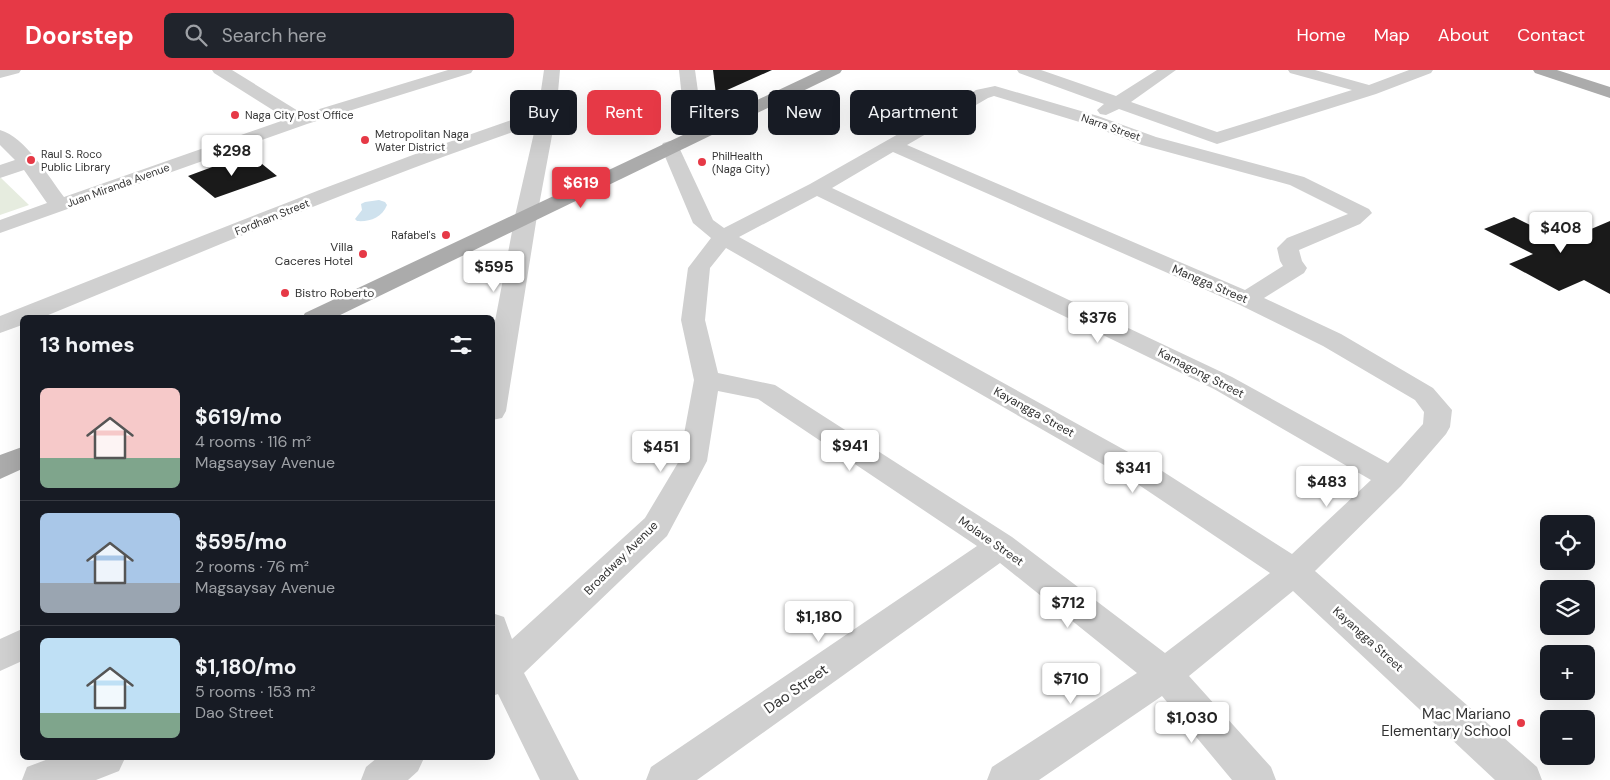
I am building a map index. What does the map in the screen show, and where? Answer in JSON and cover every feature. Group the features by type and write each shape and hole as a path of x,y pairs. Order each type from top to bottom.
{"main road":[{"path":"758,105 834,70"},
{"path":"1552,71 1610,93"},
{"path":"320,315 693,135"},
{"path":"0,468 20,458"}],"street":[{"path":"0,73 13,70"},
{"path":"220,70 300,120"},
{"path":"415,70 435,79"},
{"name":"Juan Miranda Avenue","path":"0,226 300,120 465,70"},
{"path":"550,90 552,70"},
{"path":"687,70 690,90"},
{"path":"1092,120 1168,70"},
{"path":"1296,70 1370,90"},
{"path":"1032,71 1217,138 1370,90 1425,70"},
{"name":"Narra Street","path":"724,237 816,188 982,94 995,91 1092,120 1149,141 1297,181 1362,213 1353,220 1295,243 1288,248 1291,260 1296,268 1246,299"},
{"name":"Fordham Street","path":"25,315 461,142 510,126"},
{"path":"496,379 543,135"},
{"path":"0,136 28,162 59,206"},
{"name":"Mangga Street","path":"892,145 1246,299 1332,340 1424,394 1438,410 1436,426 1391,478 1294,572 1165,674 1006,780"},
{"name":"Kayangga Street","path":"670,146 704,223 724,237 1148,477 1294,572 1523,780"},
{"path":"0,172 28,162"},
{"name":"Kamagong Street","path":"816,188 1223,383 1391,478"},
{"name":"Broadway Avenue","path":"498,675 656,527 693,461 707,380 693,320 699,268 724,237"},
{"name":"Fordham Street","path":"0,325 20,317"},
{"name":"Molave Street","path":"707,380 766,391 1001,546 1165,674 1257,780"},
{"name":"Dao Street","path":"665,780 1001,546"},
{"path":"0,656 20,645"},
{"path":"495,650 498,675 560,780"},
{"path":"41,780 100,760"},
{"path":"380,780 403,760"}],"shaded area":[{"path":"1,178 29,205 0,215"}],"water":[{"path":"379,200 387,205 382,213 366,221 357,221 355,219 362,210 361,204"}],"building":[{"path":"713,70 772,70 727,90 715,90"},
{"path":"252,156 277,176 215,198 188,176 223,163 226,165"},
{"path":"1514,217 1563,241 1610,221 1610,294 1584,280 1559,291 1509,264 1533,254 1484,229"}],"place":[{"name":"Naga City Post Office","path":"235,115"},
{"name":"Metropolitan Naga Water District","path":"365,140"},
{"name":"Raul S. Roco Public Library","path":"31,160"},
{"name":"PhilHealth (Naga City)","path":"702,162"},
{"name":"Rafabel's","path":"446,235"},
{"name":"Villa Caceres Hotel","path":"363,254"},
{"name":"Bistro Roberto","path":"285,293"},
{"name":"Mac Mariano Elementary School","path":"1521,723"}]}
